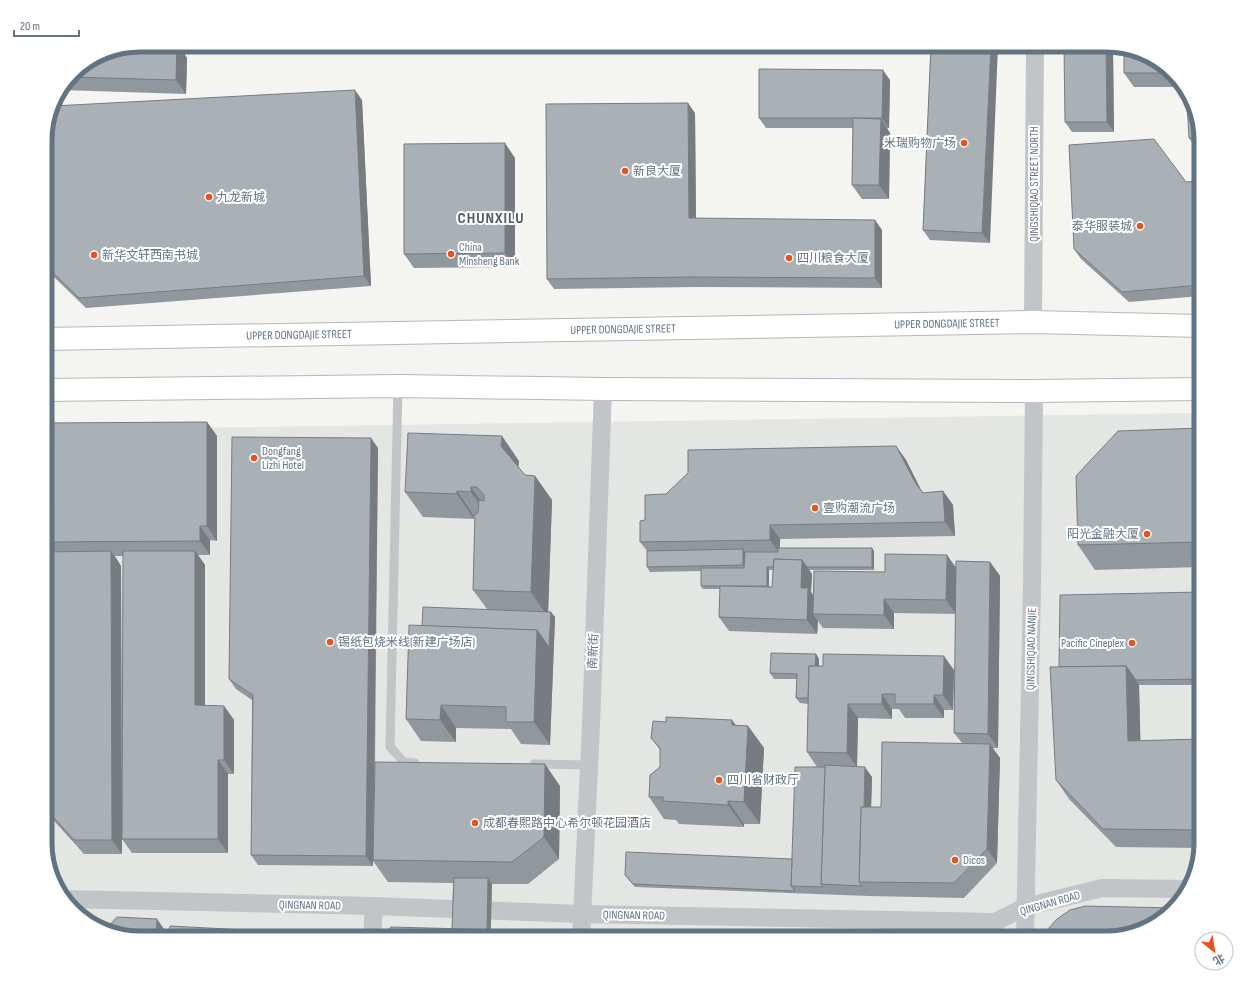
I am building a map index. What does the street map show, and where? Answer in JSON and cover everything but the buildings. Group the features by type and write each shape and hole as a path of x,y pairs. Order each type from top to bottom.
{"main road":[{"name":"UPPER DONGDAJIE STREET","path":"52,339 1033,322 1194,326"},
{"path":"52,390 398,386 604,389 1034,391 1194,389"}],"street":[{"name":"QINGSHIQIAO STREET NORTH","path":"1033,322 1035,52"},
{"name":"南新街","path":"581,931 604,389"},
{"name":"QINGSHIQIAO NANJIE","path":"1025,931 1032,585 1034,391"},
{"name":"QINGNAN ROAD","path":"76,903 374,906 582,914 995,922 1025,907 1102,888 1181,889"},
{"path":"372,931 374,906"}],"lane":[{"path":"398,386 390,747 404,762 427,763"},
{"path":"527,764 589,765"}],"shaded area":[{"path":"1194,413 1194,849 1187,877 1176,897 1160,913 1145,922 1129,928 1106,931 140,931 117,928 101,922 86,913 70,897 59,877 52,849 52,430"}],"place":[{"name":"米瑞购物广场","path":"964,143"},
{"name":"新良大厦","path":"625,171"},
{"name":"九龙新城","path":"209,197"},
{"name":"泰华服装城","path":"1140,226"},
{"name":"China Minsheng Bank","path":"451,254"},
{"name":"新华文轩西南书城","path":"94,255"},
{"name":"四川粮食大厦","path":"789,258"},
{"name":"Dongfang Lizhi Hotel","path":"254,458"},
{"name":"壹购潮流广场","path":"815,508"},
{"name":"阳光金融大厦","path":"1147,534"},
{"name":"锡纸包烧米线(新建广场店)","path":"330,642"},
{"name":"Pacific Cineplex","path":"1132,643"},
{"name":"四川省财政厅","path":"719,780"},
{"name":"成都春熙路中心希尔顿花园酒店","path":"475,823"},
{"name":"Dicos","path":"955,860"}],"district":[{"name":"CHUNXILU","path":"491,217"}]}
